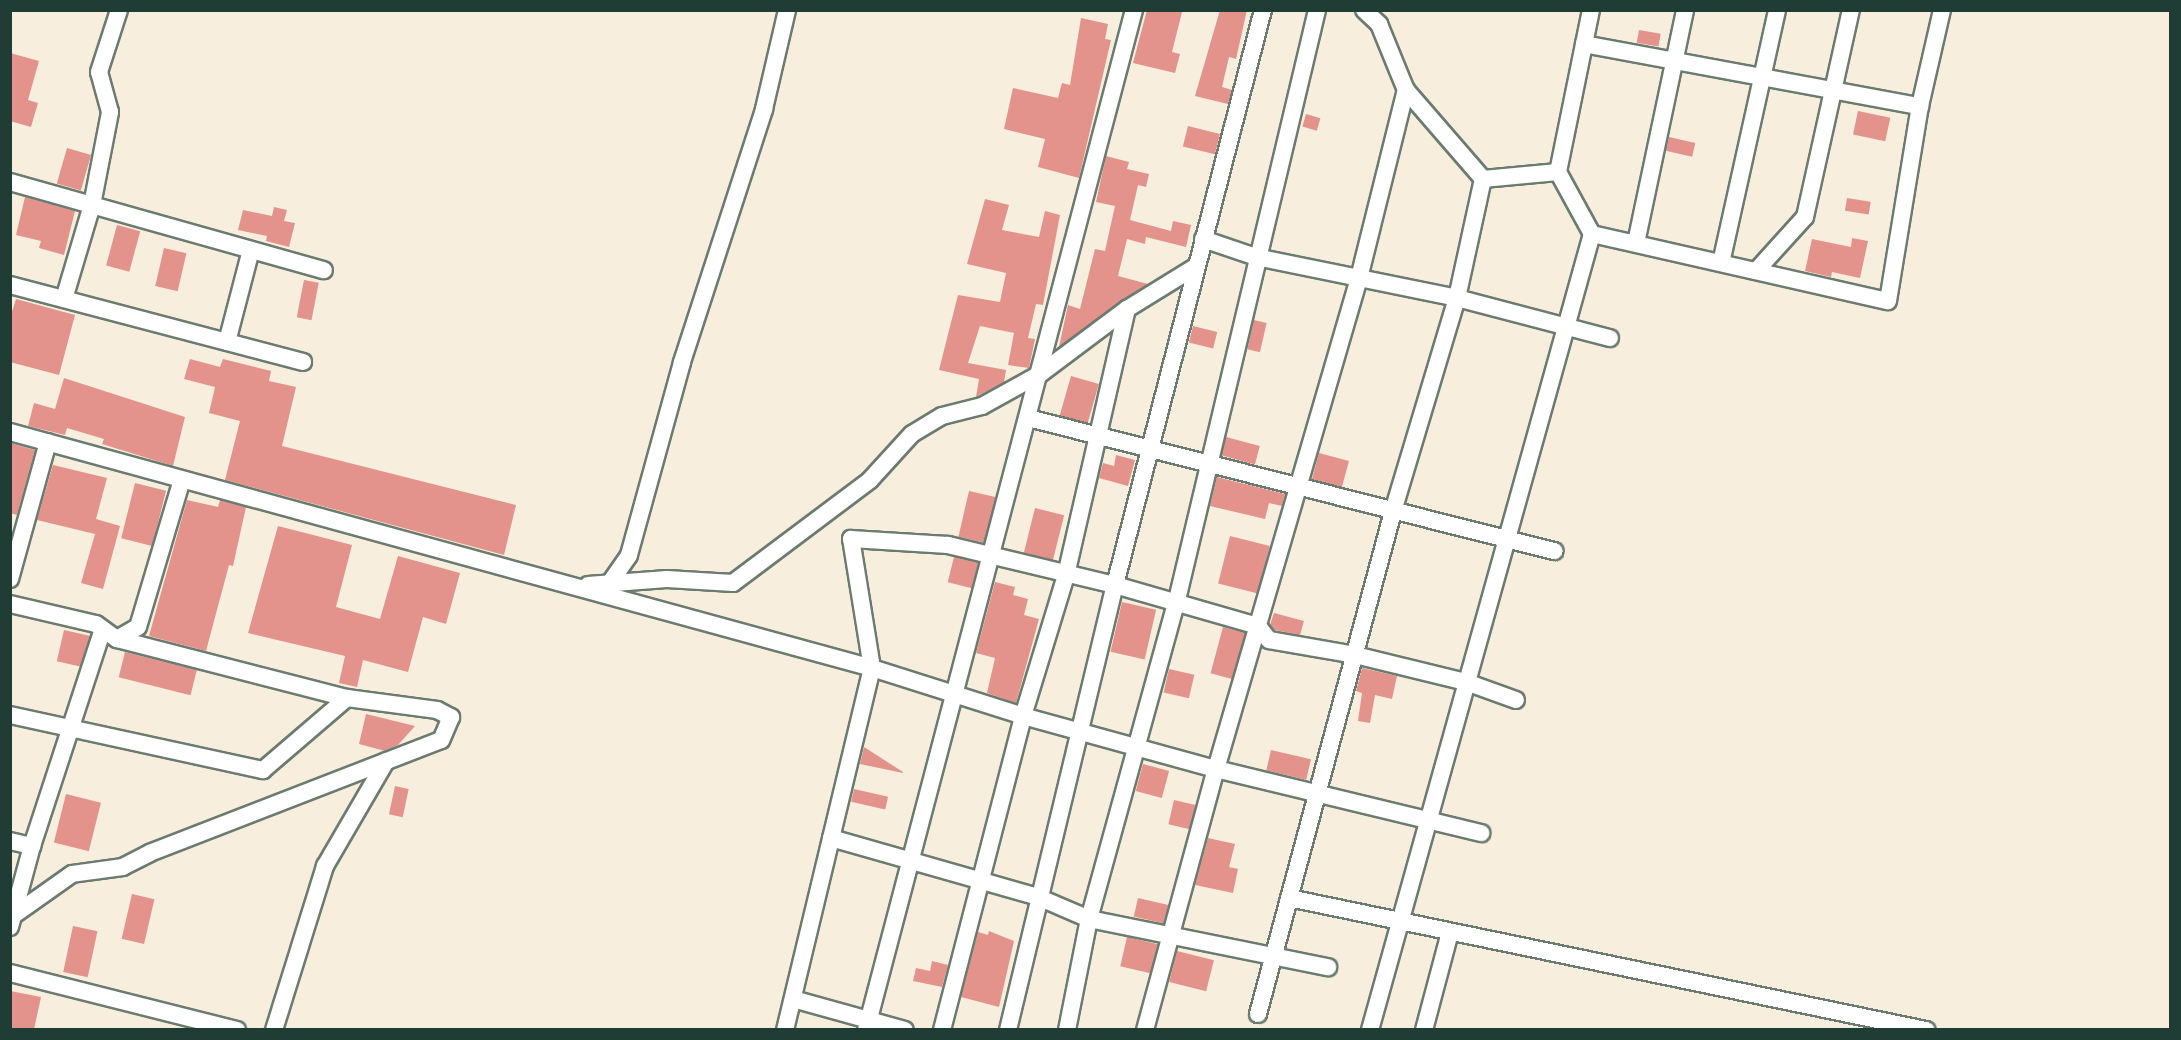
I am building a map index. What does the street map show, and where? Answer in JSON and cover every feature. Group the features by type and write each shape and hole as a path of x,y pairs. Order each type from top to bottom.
{"street":[{"path":"64,299 92,205 110,112 99,72 119,10"},
{"path":"609,584 629,555 682,362 764,109 787,10"},
{"path":"867,1025 952,692 1040,374 1134,10"},
{"path":"1008,1029 1115,585 1263,10"},
{"path":"1066,1029 1089,919 1177,600 1256,258 1317,10"},
{"path":"1364,10 1378,24 1406,90 1483,179"},
{"path":"1370,1029 1592,234 1558,172 1592,10"},
{"path":"1636,243 1685,10"},
{"path":"1721,263 1777,10"},
{"path":"1756,271 1805,217 1851,10"},
{"path":"1592,234 1888,302 1920,106 1942,10"},
{"path":"1584,44 1920,106"},
{"path":"1145,1029 1216,769 1359,278 1406,90"},
{"path":"1483,179 1558,172"},
{"path":"1258,1014 1271,958 1319,795 1394,508 1457,298 1483,179"},
{"path":"10,182 324,270"},
{"path":"1203,239 1256,258 1457,298 1610,338"},
{"path":"227,342 251,250"},
{"path":"575,586 667,579 733,584 870,480 912,434 942,416 982,406 1040,374 1127,309 1196,267"},
{"path":"10,285 303,362"},
{"path":"942,1029 1023,716 1066,575 1127,309"},
{"path":"1028,418 1394,508 1554,551"},
{"path":"10,432 872,668 1023,716 1216,769 1481,832"},
{"path":"10,579 48,442"},
{"path":"117,639 138,627 182,479"},
{"path":"785,1029 872,668 851,539 948,545 1177,600 1258,626 1269,640 1355,655 1466,682 1516,700"},
{"path":"10,604 103,629 117,639 347,698 437,710 451,717 441,740 150,853 123,867 72,874 12,921"},
{"path":"12,921 32,846 73,727 103,629"},
{"path":"10,715 263,770 347,698"},
{"path":"274,1029 326,866 386,761"},
{"path":"831,838 910,858 1038,897 1089,919 1271,958 1328,967"},
{"path":"10,841 32,846"},
{"path":"1289,898 1926,1029"},
{"path":"1424,1029 1450,932"},
{"path":"10,973 237,1029"},
{"path":"793,999 867,1025 905,1029"}],"building":[{"path":"1147,10 1182,12 1172,52 1180,54 1175,73 1133,63"},
{"path":"1220,10 1247,10 1236,59 1229,57 1222,87 1232,90 1228,104 1195,96"},
{"path":"1081,18 1108,24 1105,39 1111,40 1079,178 1038,167 1045,139 1004,129 1013,88 1058,98 1062,83 1070,85"},
{"path":"1639,30 1661,34 1658,47 1637,43"},
{"path":"10,53 39,61 28,100 38,103 31,127 10,121"},
{"path":"1858,111 1890,118 1885,141 1853,134"},
{"path":"1306,114 1320,118 1317,131 1302,126"},
{"path":"1188,126 1220,134 1215,154 1183,146"},
{"path":"1669,137 1695,143 1692,157 1666,151"},
{"path":"67,148 91,155 81,190 57,184"},
{"path":"1106,156 1129,162 1127,169 1149,174 1146,187 1138,185 1130,220 1171,231 1173,221 1191,225 1186,247 1146,237 1145,244 1127,239 1118,276 1148,284 1059,347 1068,305 1080,309 1095,249 1105,251 1115,206 1096,202"},
{"path":"25,197 75,211 64,255 39,248 41,241 16,235"},
{"path":"1847,198 1871,202 1869,215 1845,211"},
{"path":"985,199 1009,205 1002,230 1039,237 1045,211 1060,215 1043,305 1036,304 1028,338 1035,339 1029,368 1008,365 1014,333 980,326 968,363 1006,370 1004,382 976,397 979,379 939,370 958,295 1000,302 1006,273 967,264"},
{"path":"274,207 287,210 284,221 295,223 289,247 266,241 267,236 238,230 243,210 272,216"},
{"path":"117,225 140,231 129,272 106,266"},
{"path":"1852,238 1868,241 1860,278 1832,272 1831,277 1805,271 1812,239 1851,247"},
{"path":"164,248 186,253 178,291 155,286"},
{"path":"304,280 319,283 311,320 297,317"},
{"path":"16,299 75,315 59,375 10,362 10,318"},
{"path":"1254,320 1267,323 1260,352 1247,349"},
{"path":"1193,326 1217,332 1213,349 1189,342"},
{"path":"190,359 220,367 223,359 271,371 269,381 296,387 282,446 516,505 504,555 225,480 240,421 209,413 215,387 184,379"},
{"path":"1071,376 1099,384 1088,423 1060,415"},
{"path":"64,378 185,417 173,466 102,444 104,439 67,428 65,435 28,426 34,403 55,409"},
{"path":"1226,437 1260,446 1255,464 1221,455"},
{"path":"10,443 35,450 17,515 10,513"},
{"path":"1319,453 1349,461 1342,487 1312,479"},
{"path":"1116,455 1135,460 1128,486 1099,478 1103,463 1114,466"},
{"path":"53,465 107,478 96,519 120,526 103,589 81,583 95,534 37,520"},
{"path":"1217,477 1285,494 1282,506 1269,503 1265,519 1210,506"},
{"path":"135,483 166,491 152,546 121,538"},
{"path":"969,491 995,497 985,543 958,537"},
{"path":"187,500 218,507 220,500 246,507 233,566 229,565 206,651 149,636"},
{"path":"1035,508 1064,515 1053,560 1024,553"},
{"path":"278,526 352,545 336,607 380,619 398,556 460,573 446,624 423,617 408,672 363,660 357,687 339,683 345,656 248,633"},
{"path":"1230,536 1270,546 1258,593 1218,584"},
{"path":"954,557 978,563 972,588 948,582"},
{"path":"995,582 1015,587 1013,595 1028,599 1024,615 1039,619 1016,703 987,693 995,658 976,653"},
{"path":"1122,602 1156,610 1145,660 1111,652"},
{"path":"1274,613 1304,621 1300,635 1275,630 1270,625"},
{"path":"1223,627 1245,633 1233,679 1211,673"},
{"path":"64,630 90,636 83,667 57,661"},
{"path":"125,652 197,670 191,695 119,677"},
{"path":"1362,668 1397,676 1392,699 1375,695 1370,723 1358,721 1362,693 1356,691"},
{"path":"1169,669 1194,675 1189,698 1164,692"},
{"path":"366,714 415,726 398,745 385,751 359,744"},
{"path":"864,747 903,772 903,773 860,764"},
{"path":"1271,750 1311,759 1306,780 1266,770"},
{"path":"1143,764 1169,771 1162,798 1136,791"},
{"path":"395,786 409,789 403,817 389,814"},
{"path":"854,789 888,797 885,810 851,802"},
{"path":"66,794 101,803 89,851 54,843"},
{"path":"1174,800 1195,805 1190,829 1168,824"},
{"path":"1208,838 1235,844 1229,867 1238,869 1233,893 1195,885"},
{"path":"132,894 154,899 144,944 122,939"},
{"path":"1138,898 1168,905 1164,923 1134,917"},
{"path":"73,926 97,931 88,977 63,972"},
{"path":"989,931 1014,941 999,1007 961,997 978,932 988,935"},
{"path":"1127,937 1158,944 1151,973 1120,966"},
{"path":"1177,951 1214,960 1206,991 1169,982"},
{"path":"932,961 948,965 942,987 913,981 916,968 930,971"},
{"path":"10,991 41,997 34,1029 10,1029"}]}
